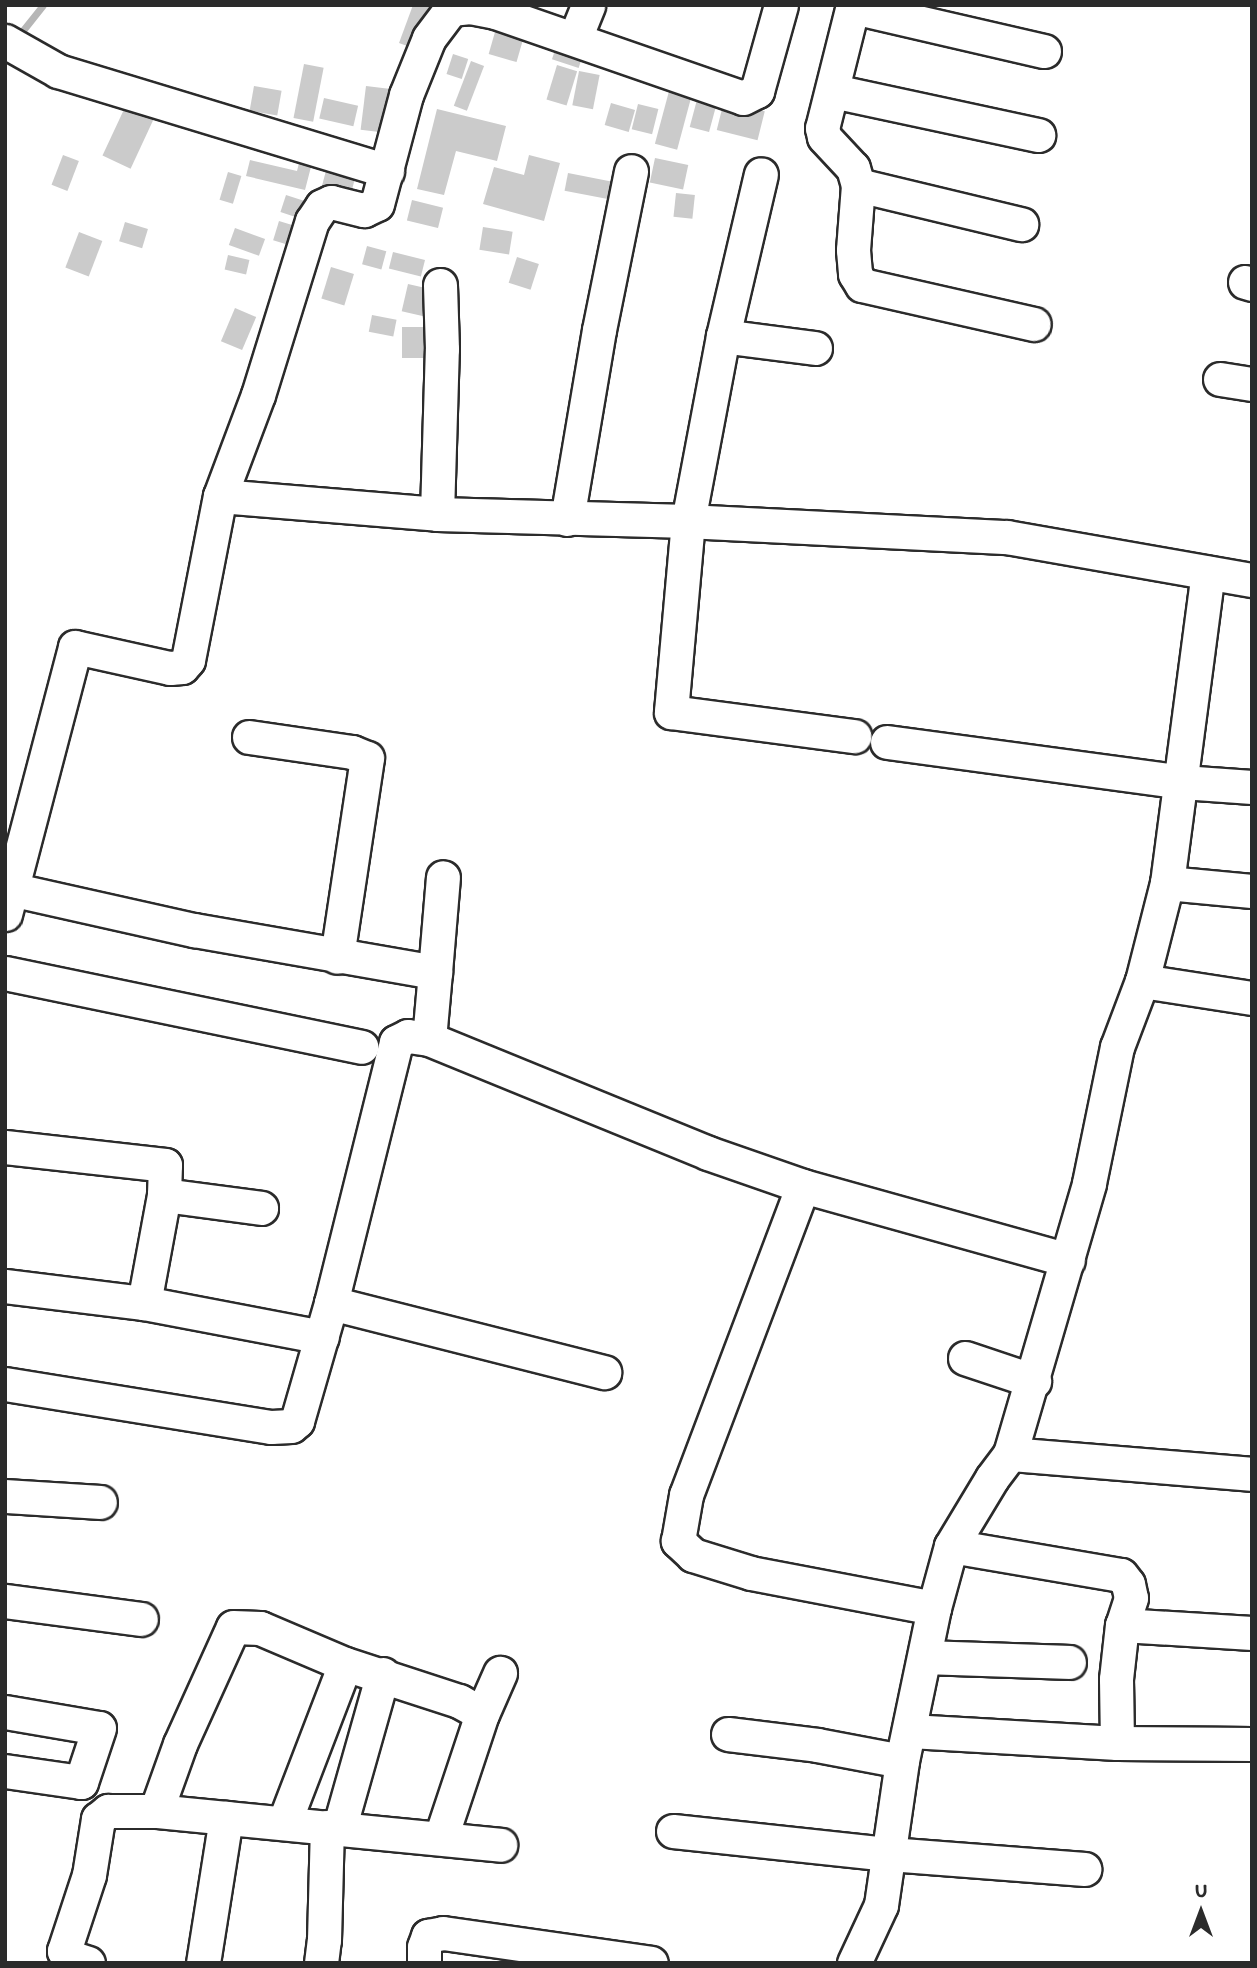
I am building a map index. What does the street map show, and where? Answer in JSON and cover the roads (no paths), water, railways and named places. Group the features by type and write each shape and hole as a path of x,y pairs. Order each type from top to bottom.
{"street":[{"path":"575,38 588,5"},
{"path":"435,972 194,930 8,902 15,835 46,765 75,647 170,668 181,667 188,660 220,496 258,395 312,220 323,206 331,202 364,210 377,204 406,95 429,38 452,9 496,9 743,98 752,96 757,91 781,5"},
{"path":"1034,324 862,285 852,265 858,185 845,157 824,137 822,128 853,6 1044,51"},
{"path":"15,47 58,71 387,171"},
{"path":"833,90 1038,135"},
{"path":"567,519 599,330 631,171"},
{"path":"761,174 723,335 688,521 681,630 671,712 854,736"},
{"path":"858,185 1021,224"},
{"path":"438,514 442,349 440,285"},
{"path":"723,335 816,348"},
{"path":"220,496 438,514 688,521 1007,537 1252,580"},
{"path":"855,1963 881,1905 906,1746 934,1608 951,1546 992,1478 1010,1454 1034,1381 1089,1183 1117,1047 1142,981 1167,883 1208,573"},
{"path":"249,737 358,753 367,758 337,957"},
{"path":"887,742 1182,782 1252,787"},
{"path":"429,1039 443,877"},
{"path":"1167,883 1252,891"},
{"path":"5,972 361,1047"},
{"path":"1142,981 1252,998"},
{"path":"5,1384 283,1427 297,1421 331,1303 396,1042 408,1036 429,1039 708,1153 803,1186 1068,1260"},
{"path":"5,1147 165,1165 164,1195 144,1303"},
{"path":"803,1186 686,1494 678,1541 693,1555 751,1573 934,1608"},
{"path":"164,1195 261,1208"},
{"path":"5,1286 144,1303 322,1337"},
{"path":"331,1303 604,1372"},
{"path":"964,1358 1034,1381"},
{"path":"1010,1454 1252,1474"},
{"path":"5,1496 100,1502"},
{"path":"951,1546 1121,1575 1128,1584 1131,1598 1122,1625 1116,1679 1117,1743"},
{"path":"5,1601 141,1619"},
{"path":"1122,1625 1252,1633"},
{"path":"156,1811 180,1744 233,1627 260,1628 345,1664 383,1674 459,1701 482,1714"},
{"path":"925,1657 1069,1662"},
{"path":"284,1823 345,1664"},
{"path":"441,1837 482,1714 500,1673"},
{"path":"321,1963 333,1828 383,1674"},
{"path":"5,1712 99,1728 81,1782 5,1771"},
{"path":"728,1734 817,1745 1252,1744"},
{"path":"88,1963 66,1956 64,1951 89,1875 97,1819 108,1811 156,1811 441,1837 500,1845"},
{"path":"202,1963 226,1818"},
{"path":"673,1831 889,1854 1084,1869"},
{"path":"424,1963 424,1947 428,1936 443,1933 651,1963"}],"waterway":[{"path":"16,39 43,5"}]}
